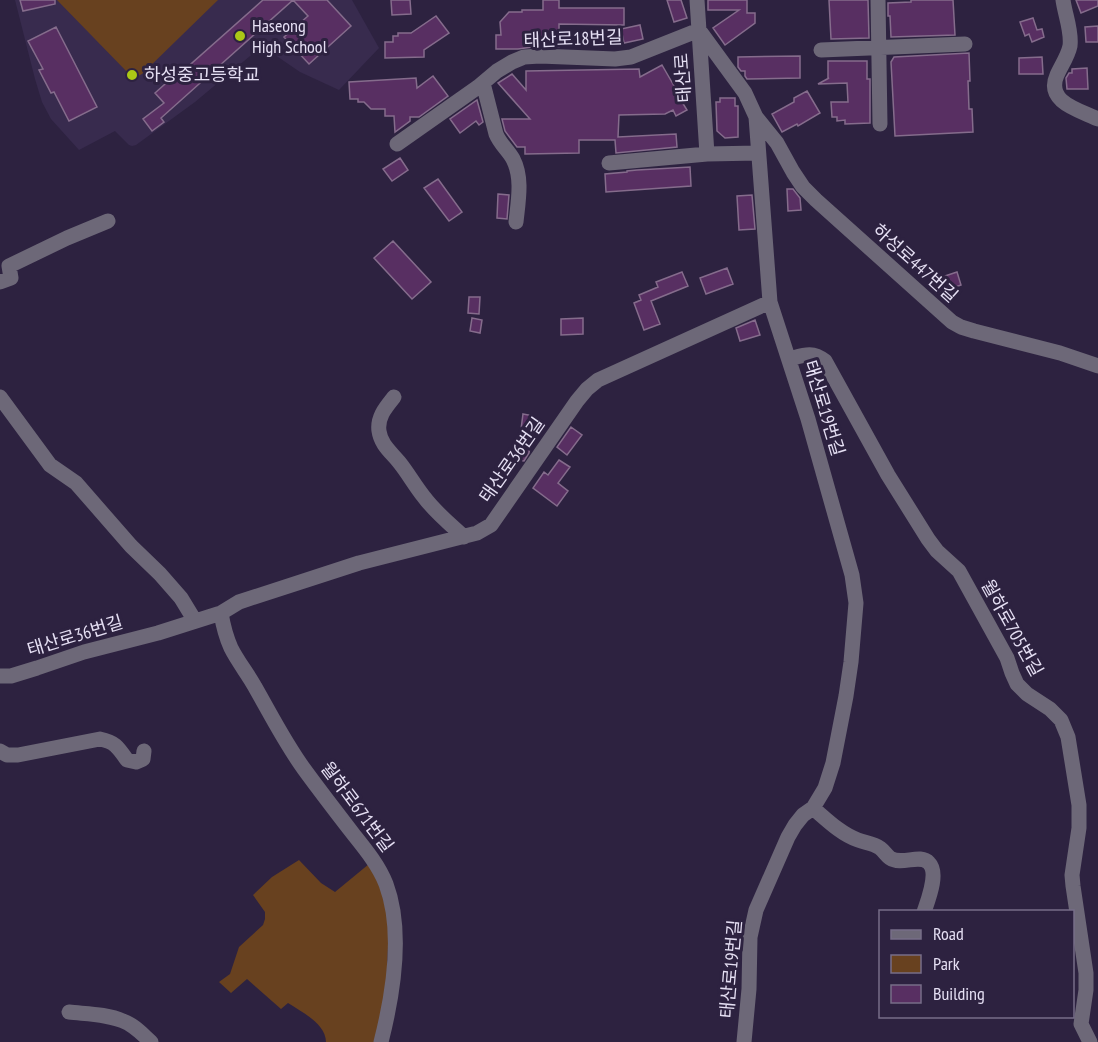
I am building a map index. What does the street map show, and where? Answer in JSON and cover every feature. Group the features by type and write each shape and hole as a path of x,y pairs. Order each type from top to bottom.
{"street":[{"name":"태산로","path":"697,0 707,154"},
{"path":"878,0 880,124"},
{"path":"1064,0 1070,46 1054,82 1055,93 1067,105 1098,119"},
{"name":"태산로18번길","path":"397,144 512,62 524,57 615,59 631,57 699,30"},
{"name":"태산로19번길","path":"699,30 745,93 756,117 771,302 808,419 852,575 856,603 846,696 833,763 825,788 813,808 803,815 788,837 756,910 750,937 749,989 744,1042"},
{"path":"821,50 965,44"},
{"path":"483,83 496,134 512,157 517,169 519,190 516,222"},
{"name":"하성로447번길","path":"756,117 777,143 793,172 816,200 952,322 974,331 1060,353 1098,366"},
{"path":"609,163 707,154 758,153"},
{"path":"0,282 11,278 9,266 108,221"},
{"name":"태산로36번길","path":"0,676 37,669 84,652 221,614 240,602 359,563 477,533 491,525 577,401 598,380 771,302"},
{"name":"월하로705번길","path":"789,359 810,354 818,355 825,361 888,475 928,539 937,551 959,571 1007,658 1017,684 1061,720 1068,737 1079,805 1079,828 1072,875 1086,973 1081,1024 1090,1042"},
{"path":"0,397 50,465 76,483 131,546 181,598 195,621"},
{"path":"394,397 383,410 379,420 379,431 383,442 424,498 439,515 465,537"},
{"name":"월하로671번길","path":"221,614 231,648 283,737 378,868 386,884 394,922 395,940 391,997 381,1042"},
{"path":"0,751 7,755 18,756 100,739 112,741 127,760 136,762 142,759 144,751"},
{"path":"813,808 843,833 882,849 890,858 900,861 921,858 929,862 933,870 933,881 925,910"},
{"path":"69,1012 124,1021 151,1042"}],"shaded area":[{"name":"하성중고등학교","path":"15,0 352,0 379,48 339,90 300,72 262,46 195,102 136,145 129,145 115,131 79,150 51,119 42,102"}],"green space":[{"path":"57,0 218,0 142,74 136,77 129,74"},
{"path":"299,860 321,883 335,892 369,864 379,880 389,924 386,992 375,1042 326,1042 322,1030 312,1019 288,1003 281,1009 247,979 231,993 219,982 230,974 239,947 263,925 265,912 253,895 272,877"}],"building":[{"path":"20,0 55,0 55,4 23,11"},
{"path":"263,0 293,0 161,118 164,122 152,131 143,119 164,103 155,93"},
{"path":"293,0 327,0 351,26 309,64 284,37 308,16"},
{"path":"391,0 410,0 411,14 392,15"},
{"path":"543,0 559,0 559,8 624,8 624,25 559,24 559,47 496,49 496,35 501,35 500,22 509,12 543,10"},
{"path":"667,0 681,0 687,18 674,22"},
{"path":"708,0 747,0 747,13 755,13 755,23 725,45 713,28 739,10 708,10"},
{"path":"829,0 868,0 869,38 831,39"},
{"path":"911,0 953,0 955,35 891,37 888,3 911,2"},
{"path":"1076,0 1098,0 1098,6 1081,13"},
{"path":"436,16 449,33 424,50 424,57 385,58 385,42 393,42 393,36 398,36 398,33 411,33"},
{"path":"1033,18 1037,30 1042,29 1044,37 1032,42 1029,34 1025,36 1020,22"},
{"path":"640,25 643,39 624,43 621,29"},
{"path":"1098,26 1098,42 1086,42 1085,27"},
{"path":"56,27 97,107 69,121 39,70 43,69 28,41"},
{"path":"969,53 969,109 972,109 973,132 895,136 891,62 894,57"},
{"path":"800,56 800,78 747,79 745,71 741,71 738,67 738,57"},
{"path":"1042,57 1043,74 1019,74 1019,58"},
{"path":"828,61 867,61 867,79 870,79 870,123 845,124 845,120 837,121 837,117 832,117 831,102 848,102 847,83 818,84 829,78"},
{"path":"662,65 677,91 681,88 687,99 682,102 687,110 676,116 673,110 665,114 619,115 618,137 676,134 677,147 616,153 615,140 579,140 579,153 525,154 525,147 517,147 505,131 502,119 530,119 498,83 512,74 526,90 526,71 639,69 640,77"},
{"path":"1087,68 1088,89 1067,89 1066,78 1069,73 1072,73 1072,69"},
{"path":"433,76 448,96 419,117 410,117 410,121 395,132 394,116 385,116 385,109 371,109 364,102 358,102 358,99 350,99 349,82 416,78 417,88"},
{"path":"807,91 820,113 782,132 772,114 794,102 794,98"},
{"path":"720,98 735,98 735,106 738,106 738,137 725,138 717,131 716,102 720,102"},
{"path":"477,100 483,122 479,125 476,121 460,133 450,119"},
{"path":"400,158 408,170 392,181 383,169"},
{"path":"690,167 691,186 606,192 605,174"},
{"path":"438,179 462,212 449,221 424,188"},
{"path":"787,189 793,189 800,198 801,210 788,211"},
{"path":"498,194 509,195 507,219 497,218"},
{"path":"752,195 755,229 739,230 737,196"},
{"path":"393,241 431,282 412,299 374,258"},
{"path":"727,268 733,284 706,294 700,278"},
{"path":"682,272 688,286 651,301 660,324 644,330 634,303 641,300 639,295 658,287 656,282"},
{"path":"957,272 961,285 938,293 933,280"},
{"path":"469,297 480,297 479,314 468,313"},
{"path":"472,318 482,320 480,333 470,331"},
{"path":"583,318 583,334 561,335 561,319"},
{"path":"755,320 760,335 740,341 736,328"},
{"path":"523,414 534,416 529,453 524,461 517,460"},
{"path":"571,427 582,435 567,455 557,447"},
{"path":"559,460 570,467 558,483 568,491 557,506 533,488 544,472 548,475"}],"place":[{"name":"Haseong High School","path":"240,36"},
{"name":"하성중고등학교","path":"132,75"}]}
